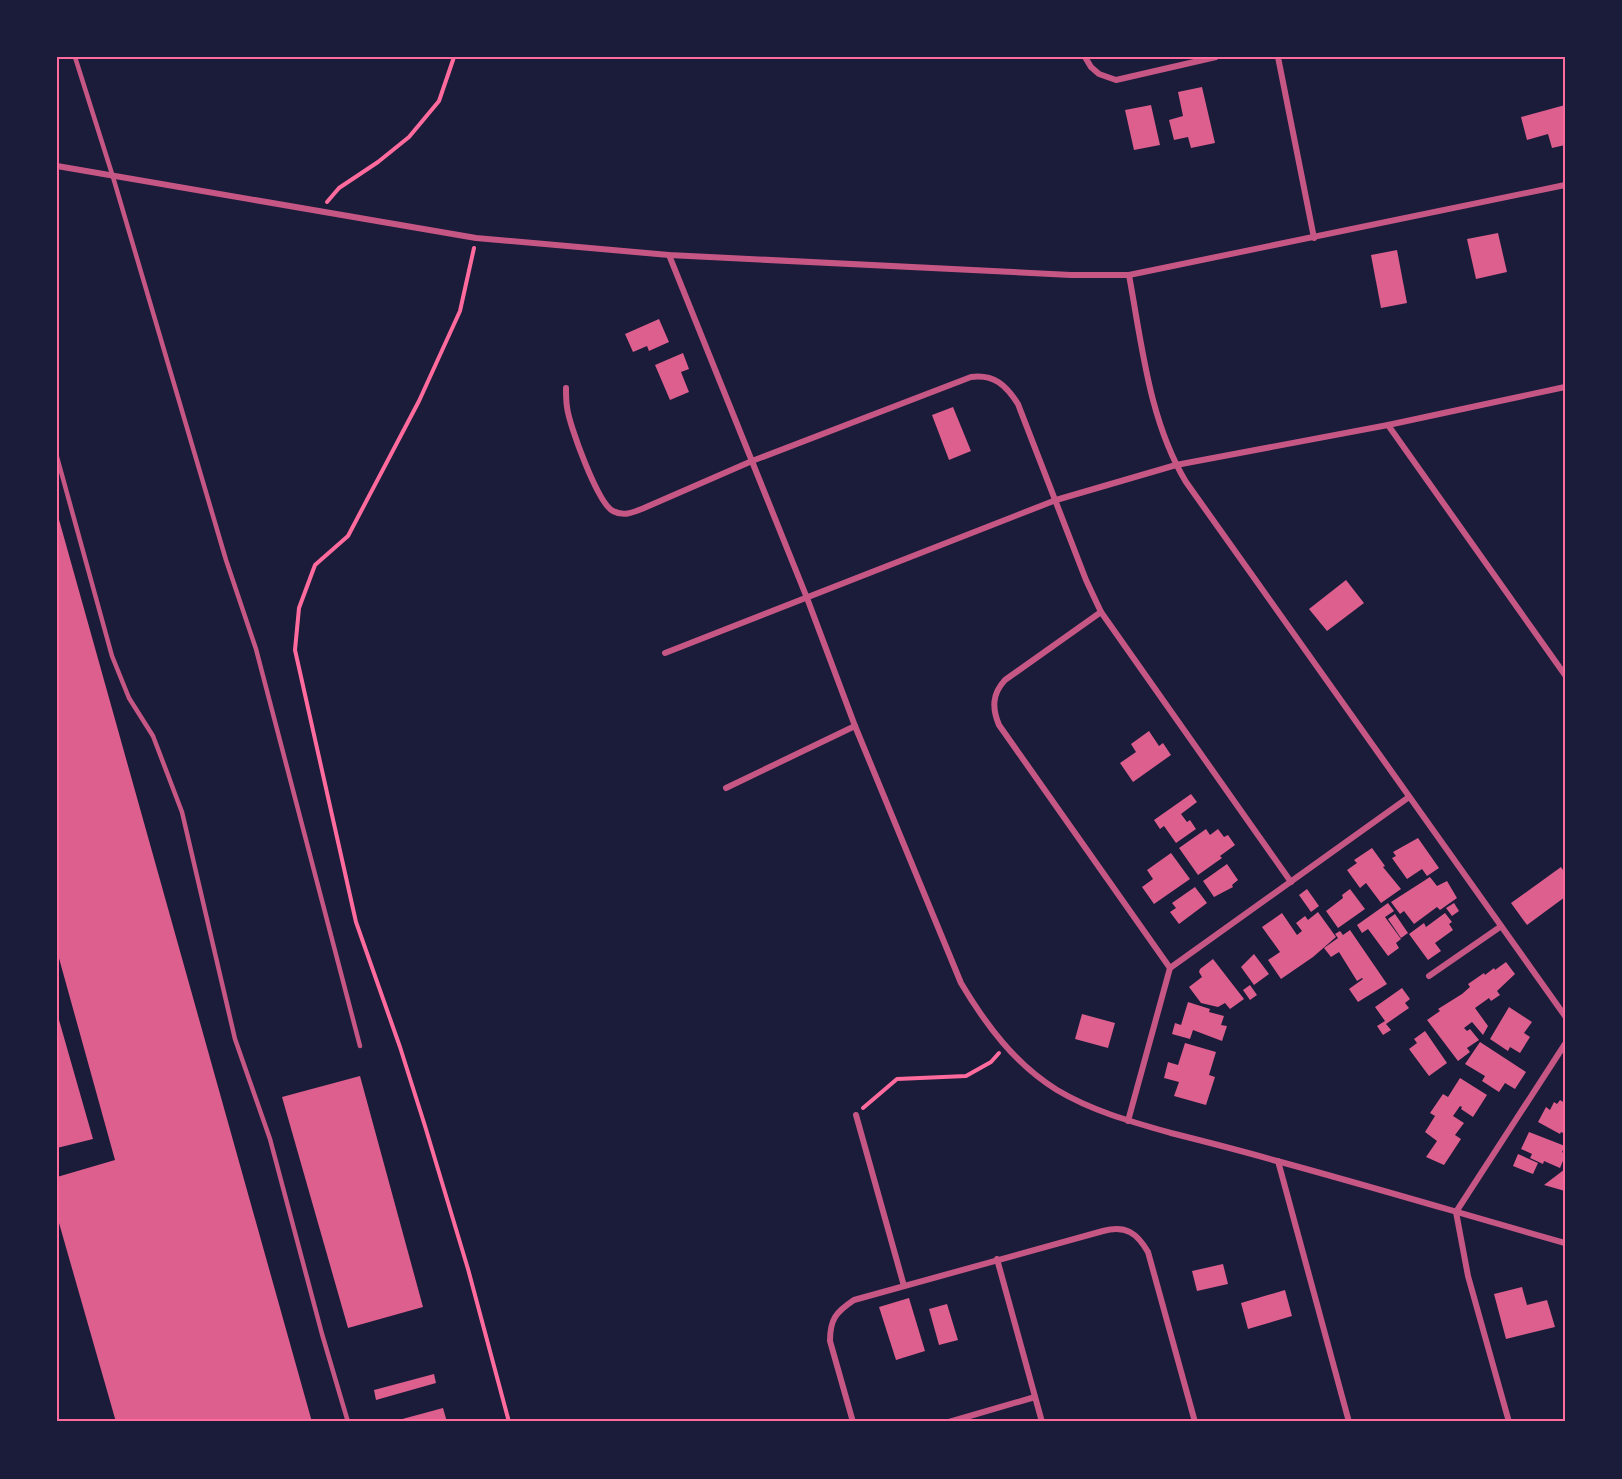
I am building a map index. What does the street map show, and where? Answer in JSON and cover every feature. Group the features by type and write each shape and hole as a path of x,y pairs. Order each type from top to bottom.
{"street":[{"path":"1085,57 1099,74 1116,80 1216,57"},
{"path":"1278,57 1314,238"},
{"path":"57,166 476,238 669,255 1026,273 1129,275 1565,185"},
{"path":"669,255 807,598 855,726 962,983 979,1013 1005,1046 1055,1089 1085,1105 1128,1121 1278,1161 1565,1243"},
{"path":"1129,275 1147,375 1167,443 1176,465 1565,1016"},
{"path":"566,388 567,408 573,430 593,480 612,511 629,514 752,461 962,381 983,376 1004,384 1018,404 1086,580 1101,612 1291,882"},
{"path":"665,653 1056,500 1176,465 1388,425 1565,387"},
{"path":"1388,425 1565,675"},
{"path":"1101,612 1005,680 997,688 995,715 999,725 1170,968"},
{"path":"726,788 855,726"},
{"path":"1128,1121 1170,968 1409,798"},
{"path":"1429,976 1500,927"},
{"path":"1509,1422 1468,1276 1456,1212 1565,1044"},
{"path":"856,1115 904,1286"},
{"path":"1278,1161 1350,1422"},
{"path":"853,1422 830,1341 833,1318 840,1309 854,1300 1120,1228 1141,1239 1153,1264 1195,1422"},
{"path":"997,1260 1042,1422"},
{"path":"949,1422 1035,1397"}],"lane":[{"path":"75,57 113,177 226,560 256,649 360,1046"},
{"path":"57,457 112,656 129,698 153,736 182,812 235,1038 270,1138 348,1422"}],"path":[{"path":"319,212 339,188 378,162 409,136 439,101 454,57"},
{"path":"476,238 460,311 419,401 348,536 315,565 299,608 295,650 356,922 425,1126 468,1269 509,1422"},
{"path":"856,1115 897,1079 966,1076 991,1062 1005,1046"}],"building":[{"path":"1202,87 1215,143 1191,148 1188,137 1174,140 1169,120 1183,116 1178,92"},
{"path":"1151,105 1160,145 1134,150 1125,110"},
{"path":"1565,105 1565,145 1552,148 1548,134 1527,140 1521,117"},
{"path":"1498,233 1507,272 1476,279 1467,239"},
{"path":"1397,250 1407,303 1381,308 1371,255"},
{"path":"659,319 669,342 649,351 647,346 633,352 625,334"},
{"path":"683,353 689,369 681,372 689,392 670,400 655,365"},
{"path":"953,407 971,451 949,460 932,415"},
{"path":"58,516 312,1422 151,1422 150,1419 140,1422 116,1422 57,1216 57,1177 115,1160 57,951"},
{"path":"1346,580 1364,603 1327,631 1309,609"},
{"path":"1149,731 1159,746 1163,743 1171,755 1133,782 1120,763 1136,752 1131,744"},
{"path":"1191,794 1197,802 1181,814 1187,822 1190,820 1196,829 1176,843 1164,826 1160,829 1154,820"},
{"path":"1206,829 1210,835 1218,829 1224,837 1228,835 1235,845 1220,856 1222,858 1198,875 1179,848"},
{"path":"1418,838 1439,868 1427,876 1422,869 1407,879 1392,858 1396,856 1393,852"},
{"path":"1372,848 1385,866 1383,867 1401,889 1381,903 1366,883 1360,888 1347,870 1357,863 1354,860"},
{"path":"1171,853 1190,879 1154,904 1142,887 1153,879 1147,870"},
{"path":"1227,864 1238,880 1232,885 1233,887 1214,897 1203,881"},
{"path":"1561,867 1565,873 1565,897 1527,925 1511,903"},
{"path":"1430,877 1437,886 1447,881 1457,898 1440,910 1437,907 1414,924 1404,911 1400,914 1391,902"},
{"path":"1195,887 1207,903 1179,924 1170,912 1176,908 1172,903"},
{"path":"1307,889 1319,906 1311,912 1299,895"},
{"path":"1350,889 1365,909 1338,928 1326,911 1343,898 1342,895"},
{"path":"1388,903 1394,911 1385,917 1401,939 1396,943 1399,948 1388,956 1368,929 1362,933 1357,925"},
{"path":"1454,903 1459,911 1452,916 1446,908"},
{"path":"1318,912 1336,937 1313,957 1281,979 1268,960 1280,952 1262,927 1282,913 1297,935 1302,931 1296,923 1305,916 1308,920"},
{"path":"1445,913 1452,922 1449,924 1453,930 1435,943 1441,951 1428,960 1409,934 1424,923 1426,927"},
{"path":"1395,914 1408,933 1401,938 1388,919"},
{"path":"1350,930 1387,984 1358,1002 1349,989 1363,979 1357,981 1339,952 1331,957 1324,948 1338,938 1335,934 1340,931 1343,935"},
{"path":"1254,954 1269,974 1254,985 1241,967"},
{"path":"1213,959 1244,999 1230,1009 1225,1003 1218,1007 1201,1003 1189,987 1202,977 1200,969"},
{"path":"1506,962 1515,974 1497,991 1500,995 1491,1001 1489,998 1475,1008 1488,1026 1483,1035 1467,1016 1472,1022 1464,1028 1467,1031 1470,1029 1479,1040 1467,1048 1470,1052 1458,1061 1427,1020 1440,1011 1438,1009 1470,987 1468,984"},
{"path":"1250,985 1257,995 1250,1000 1243,990"},
{"path":"1402,988 1410,999 1405,1003 1409,1008 1386,1024 1391,1030 1383,1035 1377,1026 1385,1021 1375,1007"},
{"path":"1188,1002 1224,1016 1221,1025 1227,1026 1222,1041 1193,1030 1190,1039 1172,1034 1175,1023 1181,1025"},
{"path":"1509,1007 1532,1022 1524,1033 1530,1037 1520,1053 1510,1047 1508,1051 1490,1039"},
{"path":"57,1013 93,1139 57,1148"},
{"path":"1082,1014 1115,1023 1108,1048 1075,1039"},
{"path":"1425,1031 1447,1063 1429,1076 1409,1049 1417,1043 1414,1039"},
{"path":"1480,1042 1526,1072 1515,1089 1505,1083 1499,1092 1482,1081 1485,1076 1465,1064"},
{"path":"1185,1043 1216,1052 1209,1075 1215,1077 1206,1105 1174,1096 1179,1082 1164,1078 1168,1062 1178,1065"},
{"path":"360,1076 423,1307 348,1328 282,1097"},
{"path":"1460,1078 1487,1095 1473,1117 1460,1106 1453,1116 1464,1123 1455,1135 1461,1139 1444,1165 1426,1157 1437,1141 1425,1132 1435,1116 1430,1113 1443,1094 1448,1097"},
{"path":"1560,1100 1565,1103 1565,1134 1561,1132 1560,1134 1538,1122 1546,1107 1550,1110 1554,1102 1557,1104"},
{"path":"1529,1132 1565,1146 1562,1152 1565,1156 1560,1168 1530,1158 1532,1154 1521,1149"},
{"path":"1518,1154 1538,1163 1533,1174 1513,1166"},
{"path":"1565,1169 1565,1191 1544,1185"},
{"path":"1223,1264 1228,1284 1197,1291 1192,1271"},
{"path":"1522,1287 1527,1305 1547,1300 1555,1327 1506,1339 1494,1294"},
{"path":"1285,1290 1292,1316 1248,1329 1241,1303"},
{"path":"909,1298 925,1351 896,1360 879,1307"},
{"path":"947,1304 958,1340 939,1345 929,1309"},
{"path":"434,1374 436,1383 376,1400 374,1390"},
{"path":"443,1408 447,1422 395,1422 395,1421"}]}
